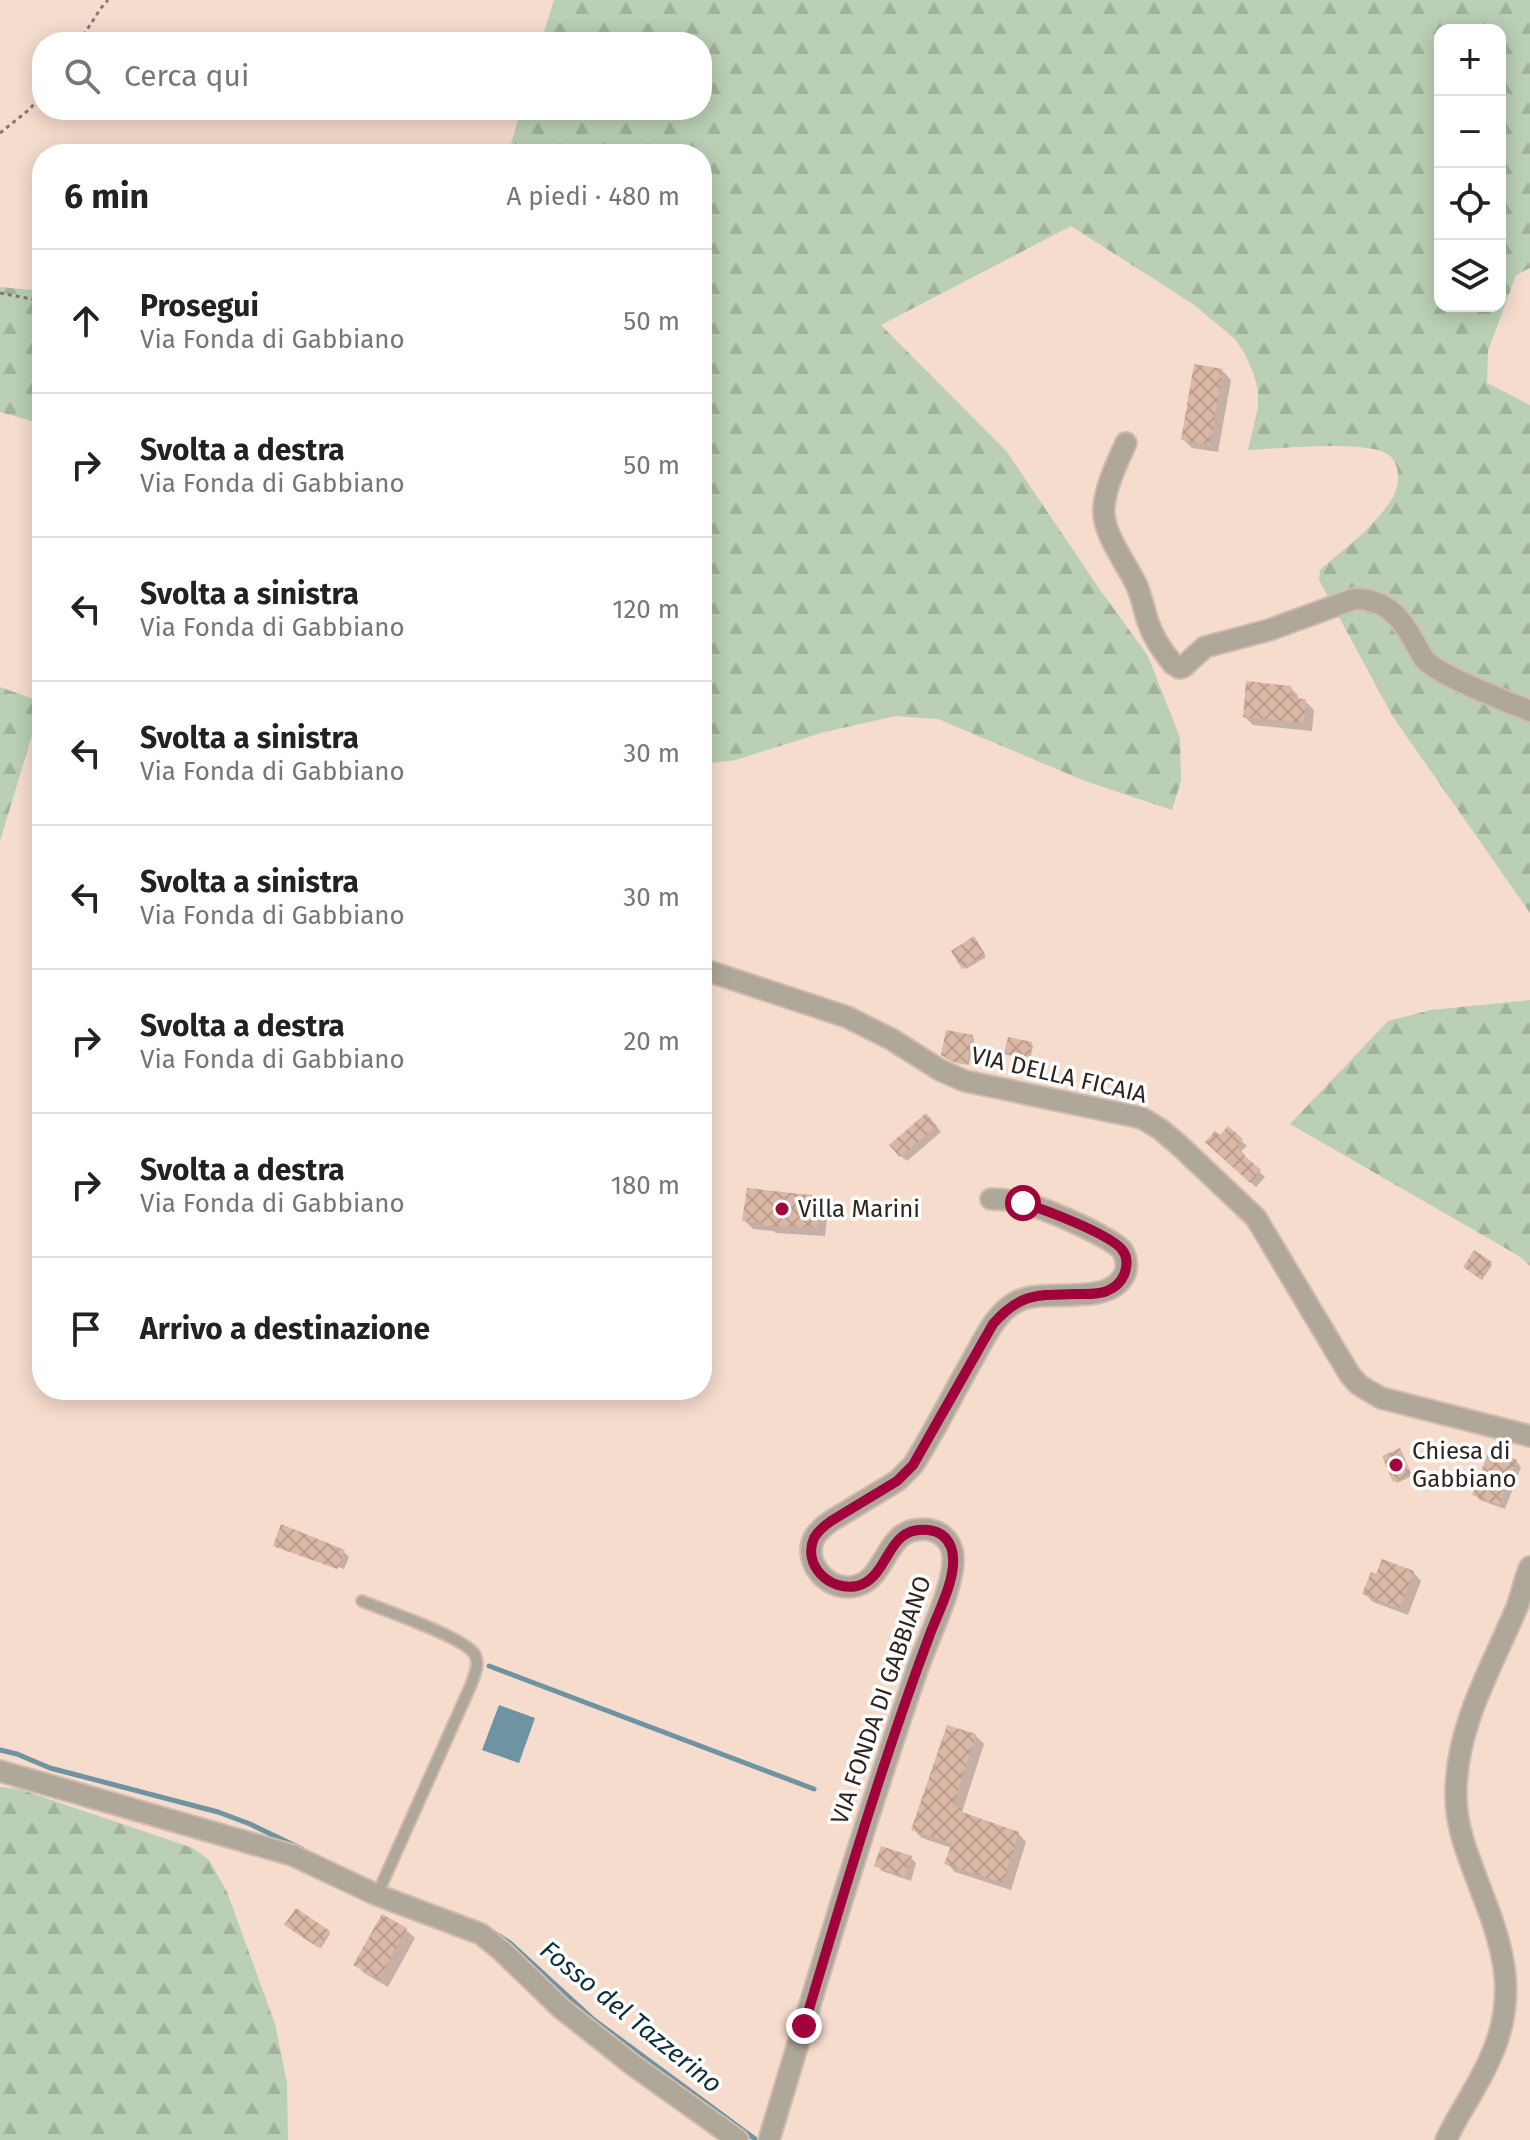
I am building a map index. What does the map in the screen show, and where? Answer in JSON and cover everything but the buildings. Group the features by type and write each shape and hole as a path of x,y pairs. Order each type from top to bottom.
{"street":[{"path":"1126,443 1107,493 1104,518 1138,589 1149,624 1168,658 1179,668 1205,647 1269,630 1354,599 1365,599 1381,603 1402,620 1423,658 1431,665 1530,711"},
{"name":"VIA DELLA FICAIA","path":"712,972 847,1017 965,1081 1142,1118 1180,1146 1256,1218 1350,1375 1359,1385 1381,1398 1530,1436"},
{"name":"VIA FONDA DI GABBIANO","path":"769,2140 833,1931 916,1671 950,1580 953,1563 948,1540 934,1531 915,1530 905,1533 898,1540 879,1569 865,1583 839,1586 823,1578 817,1570 812,1554 813,1540 823,1527 897,1481 913,1465 993,1324 1010,1306 1037,1296 1110,1290 1123,1278 1127,1267 1122,1250 1098,1234 1031,1205 991,1199"},
{"path":"1446,2140 1488,2065 1503,2022 1507,1987 1503,1953 1496,1929 1461,1836 1456,1800 1458,1759 1477,1695 1519,1602 1530,1567"},
{"path":"0,1771 292,1855 377,1895 481,1934 561,2008 633,2065 738,2140"}],"lane":[{"path":"362,1601 458,1641 475,1652 477,1661 471,1685 377,1895"}],"path":[{"path":"85,32 108,0"},
{"path":"0,133 32,106"},
{"path":"0,293 32,299"}],"green space":[{"path":"554,0 1530,0 1530,268 1516,275 1506,302 1506,24 1434,24 1434,312 1502,312 1488,351 1487,383 1530,405 1530,913 1393,717 1319,580 1320,570 1370,526 1394,495 1398,474 1393,459 1378,450 1362,447 1248,450 1258,407 1258,390 1245,354 1235,339 1193,304 1071,226 881,325 1007,452 1148,656 1180,738 1181,781 1172,810 1085,781 938,719 895,716 821,733 736,760 712,763 712,144 511,144 518,120 712,120 712,32 544,32"},
{"path":"0,287 32,290 32,421 0,412"},
{"path":"0,687 32,698 32,735 0,841"},
{"path":"1530,1000 1530,1266 1519,1256 1290,1124 1388,1021 1431,1010"},
{"path":"0,1787 19,1789 193,1848 209,1860 227,1892 275,2024 287,2083 288,2140 0,2140"}],"water":[{"path":"499,1705 535,1718 519,1763 482,1750"}],"waterway":[{"path":"489,1666 814,1789"},
{"path":"0,1750 50,1768 218,1812 302,1849"},
{"name":"Fosso del Tazzerino","path":"490,1930 510,1943 594,2020 755,2139"}],"place":[{"name":"Villa Marini","path":"782,1209"},
{"name":"Chiesa di Gabbiano","path":"1396,1465"}],"route":[{"path":"804,2026 916,1671 953,1571 954,1555 948,1540 934,1531 905,1533 872,1577 865,1583 848,1587 831,1583 817,1570 813,1562 813,1540 831,1521 905,1475 993,1324 1010,1306 1037,1296 1110,1290 1123,1278 1127,1267 1126,1256 1118,1245 1023,1203"}]}
